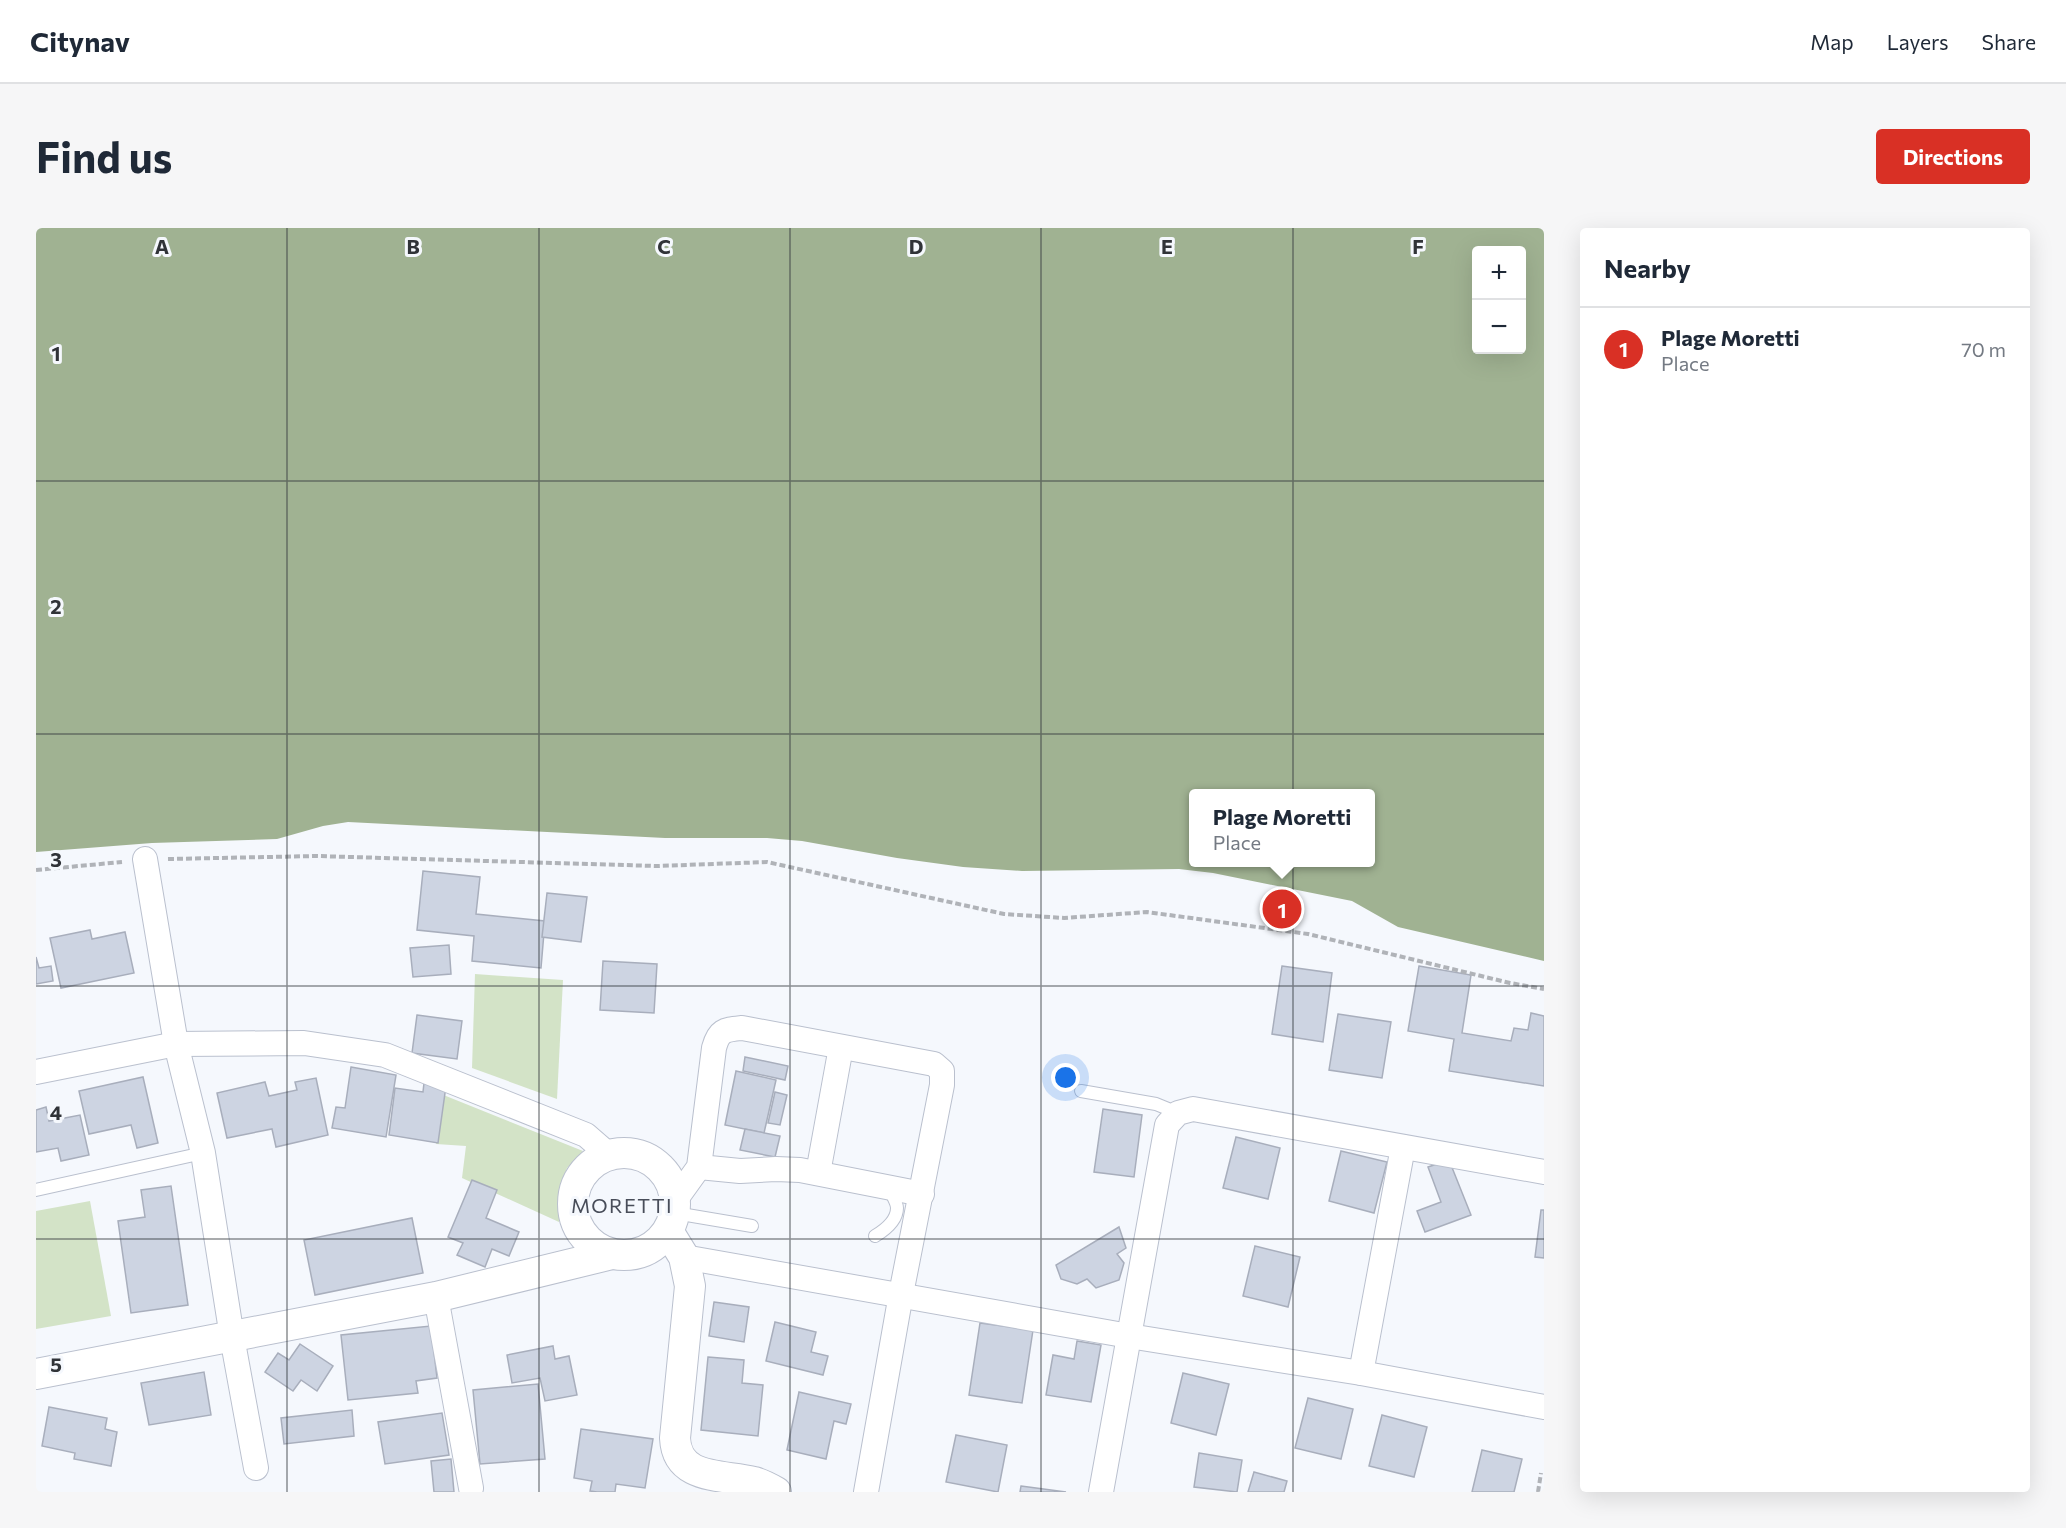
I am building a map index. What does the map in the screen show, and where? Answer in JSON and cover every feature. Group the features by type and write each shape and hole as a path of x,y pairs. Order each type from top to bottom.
{"street":[{"path":"145,860 176,1044 203,1153 232,1337 256,1468"},
{"path":"36,1374 436,1297 612,1254 628,1255 644,1251 658,1243 699,1167 717,1038 726,1030 742,1028 934,1064 942,1071 942,1085 901,1294 867,1492"},
{"path":"36,1072 176,1044 304,1043 385,1055 586,1136 609,1155"},
{"path":"818,1173 841,1047"},
{"path":"1101,1492 1167,1125 1178,1113 1193,1109 1544,1172"},
{"path":"1362,1373 1403,1147"},
{"path":"612,1254 597,1247 584,1236 576,1221 573,1205 575,1189 582,1174 594,1162 609,1155 624,1152 653,1161 672,1185 673,1214 690,1286 675,1448 686,1465 694,1471 754,1482 776,1492"},
{"path":"699,1167 740,1172 776,1169 818,1173 922,1194"},
{"path":"684,1257 1130,1336 1362,1373 1544,1407"},
{"path":"436,1297 471,1488"}],"lane":[{"path":"1081,1091 1156,1104 1178,1113"},
{"path":"36,1190 203,1153"},
{"path":"875,1236 893,1220 895,1214 897,1207 889,1188"},
{"path":"673,1214 752,1226"}],"path":[{"path":"36,870 145,860 317,856 657,866 767,862 1004,914 1064,918 1147,912 1308,934 1510,983 1544,989"},
{"path":"1538,1492 1541,1473"}],"shaded area":[{"path":"36,228 1544,228 1544,961 1398,927 1352,901 1213,873 1179,869 1022,871 963,867 802,841 767,838 665,838 348,822 323,826 277,839 152,843 36,852"},
{"path":"475,974 563,980 557,1099 472,1068"},
{"path":"441,1094 583,1151 567,1168 561,1185 559,1222 462,1178 466,1146 436,1144"},
{"path":"90,1201 111,1316 36,1329 36,1211"}],"building":[{"path":"423,871 480,877 476,914 545,921 541,968 472,961 474,936 417,930"},
{"path":"547,893 587,897 581,942 542,937"},
{"path":"90,930 92,939 125,932 134,973 61,988 50,938"},
{"path":"449,945 451,974 413,977 410,948"},
{"path":"36,957 39,968 51,966 53,981 36,984"},
{"path":"603,961 657,964 654,1013 600,1010"},
{"path":"1282,966 1332,973 1323,1042 1272,1034"},
{"path":"1419,966 1471,975 1462,1033 1511,1041 1514,1028 1528,1030 1531,1013 1544,1016 1544,1086 1449,1071 1454,1039 1408,1031"},
{"path":"1338,1014 1391,1022 1382,1078 1329,1070"},
{"path":"417,1015 462,1021 457,1059 412,1053"},
{"path":"745,1057 788,1066 785,1080 743,1071"},
{"path":"351,1067 396,1075 386,1137 332,1128 336,1107 345,1108"},
{"path":"736,1071 776,1080 764,1133 725,1125"},
{"path":"143,1077 158,1143 137,1148 131,1125 89,1134 79,1091"},
{"path":"316,1078 328,1135 276,1147 272,1129 227,1138 217,1093 265,1082 269,1096 297,1090 295,1082"},
{"path":"424,1083 446,1086 438,1143 389,1135 395,1088 423,1092"},
{"path":"775,1092 787,1095 780,1125 768,1123"},
{"path":"46,1107 49,1121 80,1115 89,1155 61,1161 58,1148 36,1152 36,1110"},
{"path":"1103,1109 1142,1115 1134,1177 1094,1172"},
{"path":"745,1129 780,1136 775,1157 740,1150"},
{"path":"1236,1137 1280,1148 1268,1199 1223,1188"},
{"path":"1341,1151 1387,1162 1374,1213 1329,1201"},
{"path":"1449,1160 1471,1215 1425,1232 1417,1211 1441,1202 1428,1167"},
{"path":"472,1180 497,1190 486,1218 519,1232 509,1256 492,1249 485,1267 457,1255 463,1243 448,1237"},
{"path":"171,1186 188,1305 131,1313 118,1221 145,1217 141,1190"},
{"path":"1541,1210 1544,1210 1544,1258 1535,1257"},
{"path":"412,1218 423,1273 315,1295 304,1240"},
{"path":"1119,1227 1126,1248 1117,1254 1124,1263 1119,1280 1096,1288 1087,1279 1077,1284 1061,1279 1056,1265"},
{"path":"1255,1246 1300,1257 1288,1307 1243,1296"},
{"path":"714,1302 749,1307 744,1342 709,1336"},
{"path":"775,1322 816,1332 811,1352 828,1356 823,1375 766,1361"},
{"path":"980,1323 1033,1330 1022,1403 969,1395"},
{"path":"431,1326 437,1378 416,1381 418,1393 348,1400 341,1335"},
{"path":"1077,1341 1101,1345 1091,1402 1046,1395 1053,1355 1074,1359"},
{"path":"300,1344 333,1366 317,1391 301,1380 293,1391 265,1372 278,1353 289,1360"},
{"path":"553,1346 555,1359 569,1356 577,1395 545,1401 540,1378 512,1383 507,1355"},
{"path":"708,1357 744,1360 742,1383 763,1385 758,1436 701,1430"},
{"path":"204,1372 211,1415 149,1425 141,1383"},
{"path":"1183,1373 1229,1384 1216,1435 1171,1423"},
{"path":"538,1384 545,1459 480,1464 473,1390"},
{"path":"799,1392 851,1404 846,1424 834,1421 826,1459 787,1450"},
{"path":"1308,1398 1353,1409 1341,1459 1295,1448"},
{"path":"49,1407 107,1418 105,1429 117,1432 111,1466 74,1459 75,1453 42,1446"},
{"path":"352,1410 354,1436 284,1444 281,1418"},
{"path":"442,1413 449,1455 385,1464 378,1422"},
{"path":"1382,1415 1427,1427 1414,1477 1369,1466"},
{"path":"581,1429 653,1439 645,1488 616,1484 615,1492 597,1492 590,1491 592,1481 574,1478"},
{"path":"956,1435 1007,1445 998,1492 946,1482"},
{"path":"1482,1450 1522,1459 1514,1492 1472,1492"},
{"path":"1199,1453 1242,1460 1237,1492 1194,1487"},
{"path":"451,1459 454,1492 434,1492 431,1461"},
{"path":"1254,1472 1287,1481 1284,1492 1248,1492"},
{"path":"1021,1486 1066,1492 1020,1492"}],"place":[{"name":"Plage Moretti","path":"1282,909"}],"district":[{"name":"MORETTI","path":"622,1205"}]}
